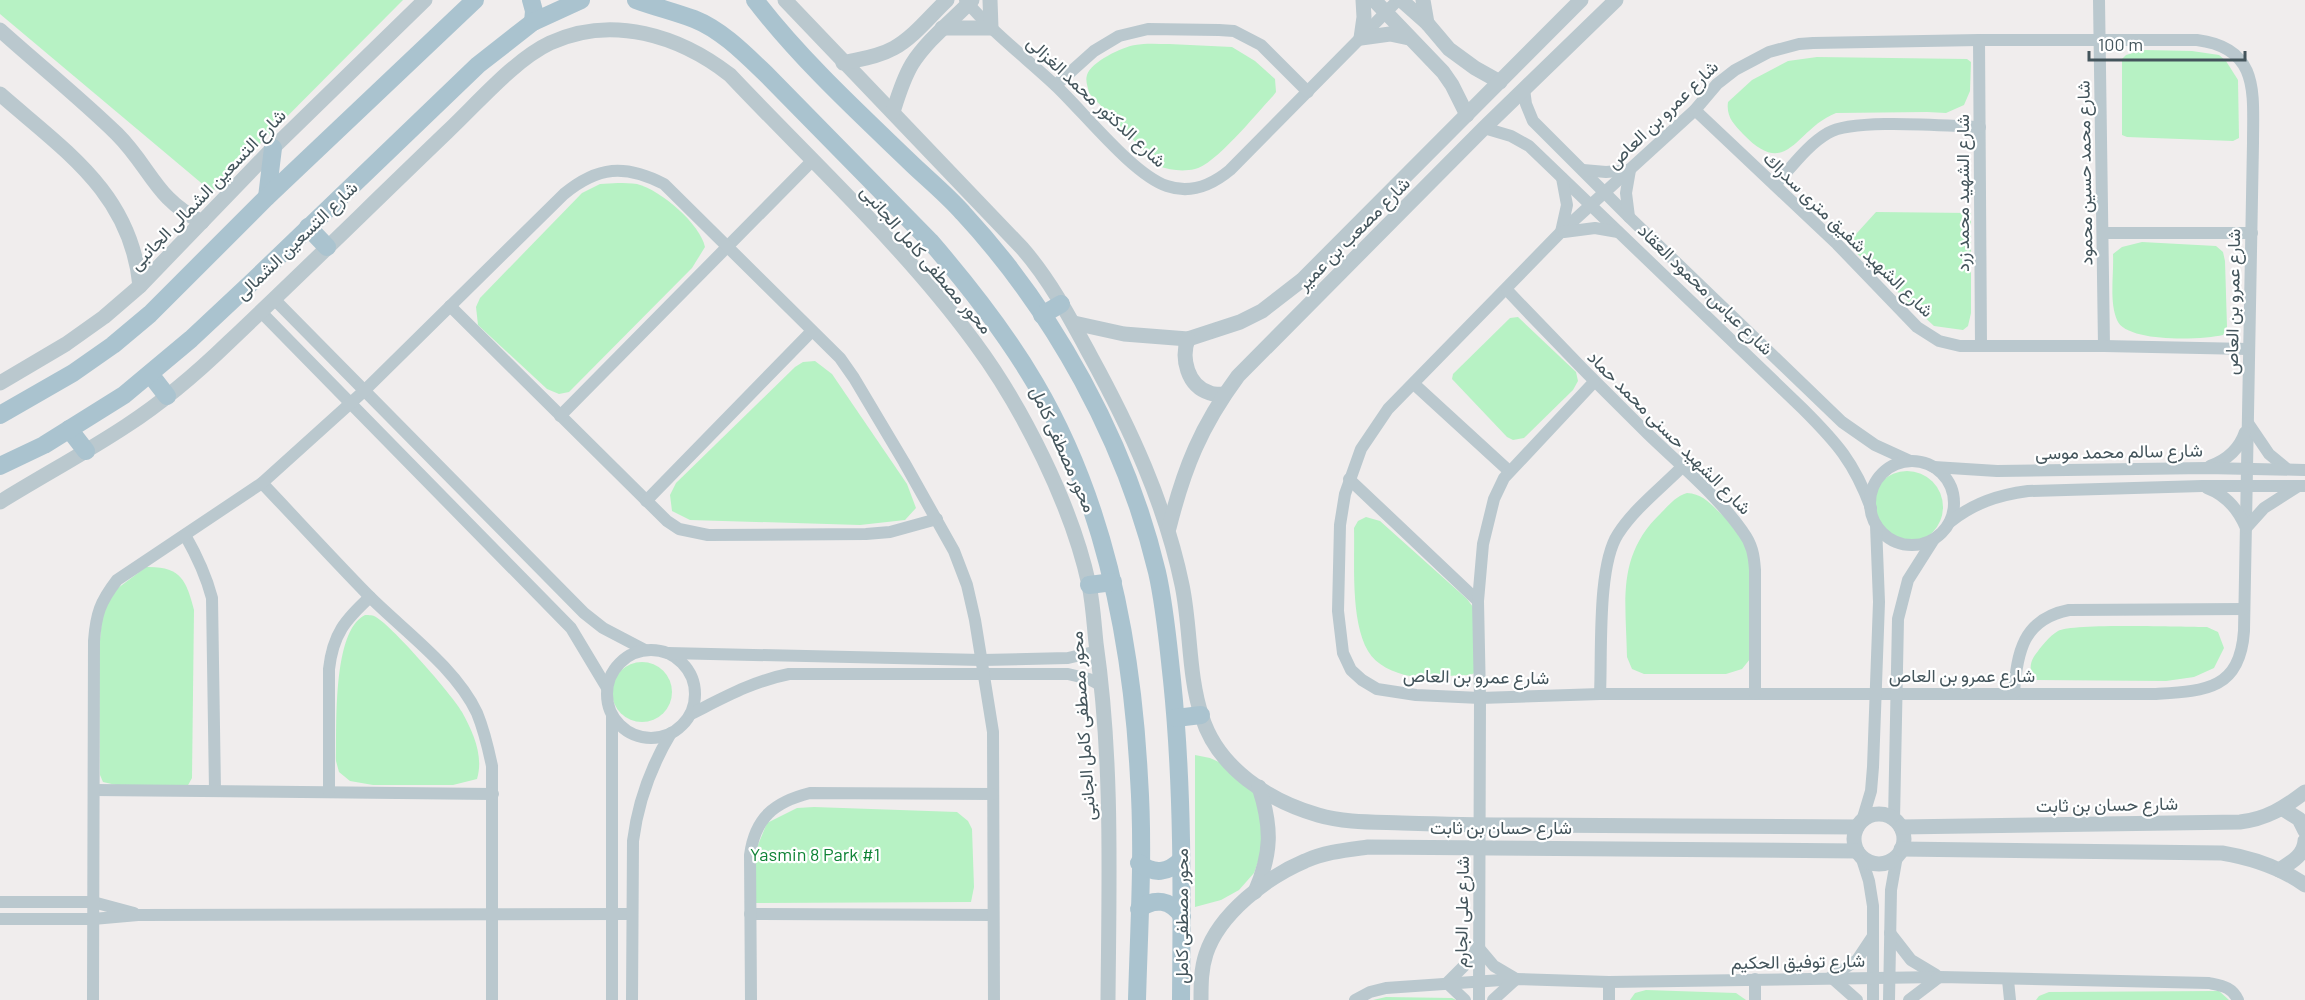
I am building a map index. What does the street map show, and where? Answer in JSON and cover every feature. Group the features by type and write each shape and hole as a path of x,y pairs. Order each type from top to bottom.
{"main road":[{"path":"0,415 73,373 113,345 150,314 267,197 475,0"},
{"path":"531,0 534,11 533,22"},
{"name":"شارع التسعين الشمالى","path":"0,466 44,446 124,395 230,303 478,65 533,22 581,0"},
{"name":"محور مصطفى كامل","path":"636,0 695,20 726,39 754,63 930,241 998,326 1036,384 1068,448 1100,534 1113,582 1128,660 1140,779 1137,1000"},
{"path":"690,0 695,20"},
{"name":"محور مصطفى كامل","path":"755,0 796,49 963,213 1011,271 1073,364 1092,399 1124,470 1157,574 1166,621 1179,745 1182,916 1180,1000"},
{"path":"267,197 273,148"},
{"path":"308,227 327,247"},
{"path":"1042,315 1061,304"},
{"path":"150,374 167,396"},
{"path":"69,429 86,451"},
{"path":"1089,585 1113,582"},
{"path":"1176,718 1201,715"},
{"path":"1140,863 1146,868 1161,872 1169,870 1181,860"},
{"path":"1139,909 1146,904 1162,901 1170,904 1182,916"}],"street":[{"name":"شارع التسعين الشمالى الجانبى","path":"0,383 66,344 104,317 140,286 273,148 425,0"},
{"path":"785,0 1035,263 1074,322 1120,412 1169,528 1187,614 1192,665 1201,715"},
{"path":"929,17 930,0"},
{"path":"843,63 879,55 894,48 908,39 947,0"},
{"path":"942,28 991,28 990,0"},
{"path":"1363,0 1364,17 1361,38 1390,34 1409,38"},
{"path":"1374,0 1443,72 1467,115"},
{"path":"1399,0 1427,23 1449,49 1500,82"},
{"name":"شارع الدكتور محمد الغزالى","path":"969,1 991,28 1056,86 1144,174 1178,189 1203,186 1218,180 1230,170 1399,0"},
{"path":"1423,0 1427,23"},
{"name":"شارع مصعب بن عمير","path":"1074,322 1124,334 1188,339 1240,322 1282,297 1302,280 1581,0"},
{"name":"شارع مصعب بن عمير","path":"1169,528 1189,459 1204,427 1225,394 1253,360 1524,88 1616,0"},
{"name":"شارع محمد حسين محمود","path":"2099,0 2104,346"},
{"path":"893,112 911,65 942,28 969,1"},
{"path":"1056,86 1094,51 1119,36 1148,29 1219,30 1234,31 1261,45 1308,92"},
{"path":"0,30 116,133 140,161 160,192 173,205 202,222"},
{"name":"محور مصطفى كامل الجانبى","path":"327,247 513,69 535,52 567,37 594,32 625,31 662,38 710,59 730,75 846,195 930,287 975,343 1012,399 1069,521 1089,585 1102,686 1109,813 1108,1000"},
{"name":"شارع عمرو بن العاص","path":"1979,40 2210,42 2229,49 2244,63 2252,81 2252,233 2244,609 2241,657 2234,668 2221,681 2204,690 2156,694 1600,694 1480,698 1396,694 1377,689 1351,670 1343,653 1338,611 1340,525 1349,479 1361,449 1378,422 1560,233 1606,194 1695,110 1717,84 1752,60 1784,47 1814,43 1979,40"},
{"name":"شارع الشهيد محمد زرد","path":"1979,40 1981,346"},
{"name":"شارع عباس محمود العقاد","path":"1524,88 1526,104 1533,121 1842,423 1875,445 1910,461"},
{"path":"0,94 97,181 128,233 135,253 140,286"},
{"name":"شارع الشهيد شفيق مترى سدراك","path":"1695,110 1922,331 1939,341 1949,345 1981,346 2248,349"},
{"path":"1774,185 1815,143 1835,129 1863,125 1980,127"},
{"name":"شارع عباس محمود العقاد","path":"1484,128 1521,140 1830,436 1849,461 1870,508"},
{"path":"560,416 812,160"},
{"path":"93,1000 95,619 103,598 117,580 262,483 364,391 564,194 581,180 601,172 623,170 644,174 664,184 840,358 851,373 954,551 967,585 993,732 994,1000"},
{"path":"1583,170 1606,172 1630,170 1626,193 1629,217"},
{"path":"1561,177 1567,206 1560,233 1595,228 1618,232"},
{"path":"2103,233 2252,233"},
{"path":"0,502 127,426 167,396 203,367 327,247"},
{"name":"شارع الشهيد حسنى محمد حماد","path":"1507,290 1594,382 1682,466 1735,522 1750,542 1754,552 1755,694"},
{"path":"274,299 584,613 610,632 645,650 668,653 982,660 1068,658 1098,651"},
{"path":"450,306 673,525 693,533 708,535 866,534 898,530 937,519"},
{"path":"261,312 570,628 607,688"},
{"path":"646,501 812,331"},
{"path":"1188,339 1184,351 1186,366 1191,377 1200,388 1211,394 1225,394"},
{"name":"شارع على الجارم","path":"1479,1000 1478,601 1480,562 1498,488 1509,471 1594,382"},
{"path":"1414,384 1509,471"},
{"path":"2206,468 2219,463 2234,452 2244,435 2248,422"},
{"path":"2248,422 2265,449 2288,470"},
{"path":"1873,1000 1874,934 1871,892 1855,843 1872,780 1878,602 1876,525 1870,508 1871,495 1876,482 1885,471 1897,464 1918,461 1934,466 1947,480 1954,497 1954,510 1950,522 1934,539 1908,580 1900,607 1896,693 1898,823 1904,842 1899,853 1891,890 1889,1000"},
{"path":"1600,694 1604,581 1608,554 1624,525 1682,466"},
{"name":"شارع سالم محمد موسى","path":"1934,466 1997,471 2206,468 2305,470"},
{"path":"1349,479 1478,601"},
{"path":"262,483 370,597 442,666 476,711 486,738 492,766 492,1000"},
{"path":"2202,486 2219,494 2234,506 2246,528 2265,508 2301,486"},
{"name":"شارع سالم محمد موسى","path":"1950,522 1965,510 1984,501 2028,491 2202,486 2301,486"},
{"path":"1876,525 1883,533 1902,544 1913,545 1934,539"},
{"path":"185,535 207,577 212,598 216,791"},
{"path":"329,792 331,651 337,633 348,618 370,597"},
{"path":"2014,693 2016,661 2027,636 2045,618 2057,612 2069,610 2244,609"},
{"path":"612,1000 612,716 607,688 611,674 620,663 632,654 645,650"},
{"path":"612,716 632,734 645,738 658,738 671,734 686,722 695,702 696,690 693,679 679,659 668,653"},
{"path":"691,714 746,686 767,678 789,674 1068,674 1089,679 1102,686"},
{"name":"شارع حسان بن ثابت","path":"1201,715 1222,757 1239,773 1299,809 1344,821 1480,825 1859,824"},
{"path":"632,1000 633,841 636,818 649,774 671,734"},
{"path":"1255,892 1264,872 1269,829 1266,808 1259,787"},
{"path":"94,790 493,794"},
{"name":"شارع حسان بن ثابت","path":"1898,823 2240,822 2256,820 2283,809 2305,792"},
{"path":"751,1000 750,855 752,837 761,820 775,807 791,798 810,793 993,794"},
{"path":"2283,809 2299,819 2305,831"},
{"path":"1859,824 1876,814 1889,816 1898,823"},
{"path":"2279,870 2299,856 2305,846 2305,841"},
{"name":"شارع حسان بن ثابت","path":"1201,1000 1202,973 1206,953 1225,920 1255,892 1284,872 1329,852 1368,847 1480,846 1859,853"},
{"path":"1859,853 1873,863 1886,862 1899,853 2222,853 2250,858 2279,870 2305,885"},
{"path":"0,902 93,902 138,915"},
{"path":"0,919 93,919 138,915 632,914"},
{"path":"750,914 993,915"},
{"path":"1890,933 1911,960 1924,970 1940,977 1909,1000"},
{"path":"1857,1000 1831,977 1845,970 1857,960 1874,934"},
{"path":"1465,1000 1447,983 1478,947 1494,966 1516,979 1493,1000"},
{"name":"شارع توفيق الحكيم","path":"1355,1000 1370,992 1386,988 1516,979 1609,982 1831,977 2210,983 2234,991 2238,1000"},
{"path":"1755,979 1755,1000"},
{"path":"2008,980 2010,1000"},
{"path":"1609,982 1609,1000"}],"green space":[{"path":"0,0 403,0 212,192 0,14"},
{"path":"1139,44 1232,47 1255,61 1275,79 1276,92 1247,126 1224,149 1195,169 1176,170 1158,166 1089,93 1087,84 1086,77 1094,65 1115,52"},
{"path":"2143,50 2192,51 2219,55 2226,61 2238,80 2239,138 2233,141 2122,135 2122,59 2126,55"},
{"path":"1817,57 1967,59 1971,62 1970,91 1964,105 1946,113 1836,113 1822,120 1791,147 1781,152 1771,153 1758,147 1731,120 1728,102 1752,80 1788,61"},
{"path":"618,183 647,187 668,201 696,228 705,247 692,268 569,392 559,394 547,389 478,325 476,307 480,298 582,193 600,184"},
{"path":"1876,212 1971,213 1971,313 1968,326 1963,330 1934,326 1847,244"},
{"path":"2142,242 2216,246 2223,252 2227,327 2223,335 2183,339 2166,338 2134,333 2123,327 2117,320 2113,305 2113,254 2122,247"},
{"path":"1518,317 1576,372 1578,381 1573,390 1524,438 1513,440 1507,437 1452,379 1453,374 1510,318"},
{"path":"815,361 832,374 907,484 916,508 905,520 860,525 690,520 672,511 670,495 676,483 795,367 803,362"},
{"path":"1907,471 1927,477 1937,487 1943,507 1937,527 1927,537 1907,543 1887,537 1877,527 1871,507 1877,487 1887,477"},
{"path":"1687,493 1700,496 1711,504 1736,528 1746,546 1751,576 1750,659 1742,669 1726,674 1644,674 1632,669 1627,657 1625,598 1630,563 1647,529 1673,501"},
{"path":"1366,517 1380,521 1473,607 1477,672 1470,675 1410,676 1386,668 1371,656 1358,623 1355,591 1354,528 1358,521"},
{"path":"146,567 167,569 180,577 188,590 194,610 192,778 187,787 116,785 103,782 100,775 99,651 103,607 118,588"},
{"path":"365,615 374,616 393,631 457,704 476,744 479,762 477,779 453,785 373,785 350,781 339,772 336,761 338,681 347,640 354,624"},
{"path":"2105,626 2207,627 2218,632 2224,648 2214,668 2194,677 2166,681 2036,680 2031,671 2033,658 2045,642 2058,631"},
{"path":"636,662 648,662 659,667 667,675 672,692 670,704 659,717 648,722 636,722 625,717 617,709 612,698 612,686 617,675 625,667"},
{"path":"1195,755 1210,758 1230,767 1260,799 1263,848 1254,873 1239,890 1221,900 1195,907"},
{"name":"Yasmin 8 Park #1","path":"797,808 957,812 968,821 972,829 974,887 971,902 756,903 755,852 767,823"},
{"path":"1646,990 1736,993 1746,1000 1630,1000 1635,993"},
{"path":"2219,991 2229,1000 2036,1000 2039,996 2049,992"},
{"path":"1386,997 1452,998 1456,1000 1373,1000"}]}
